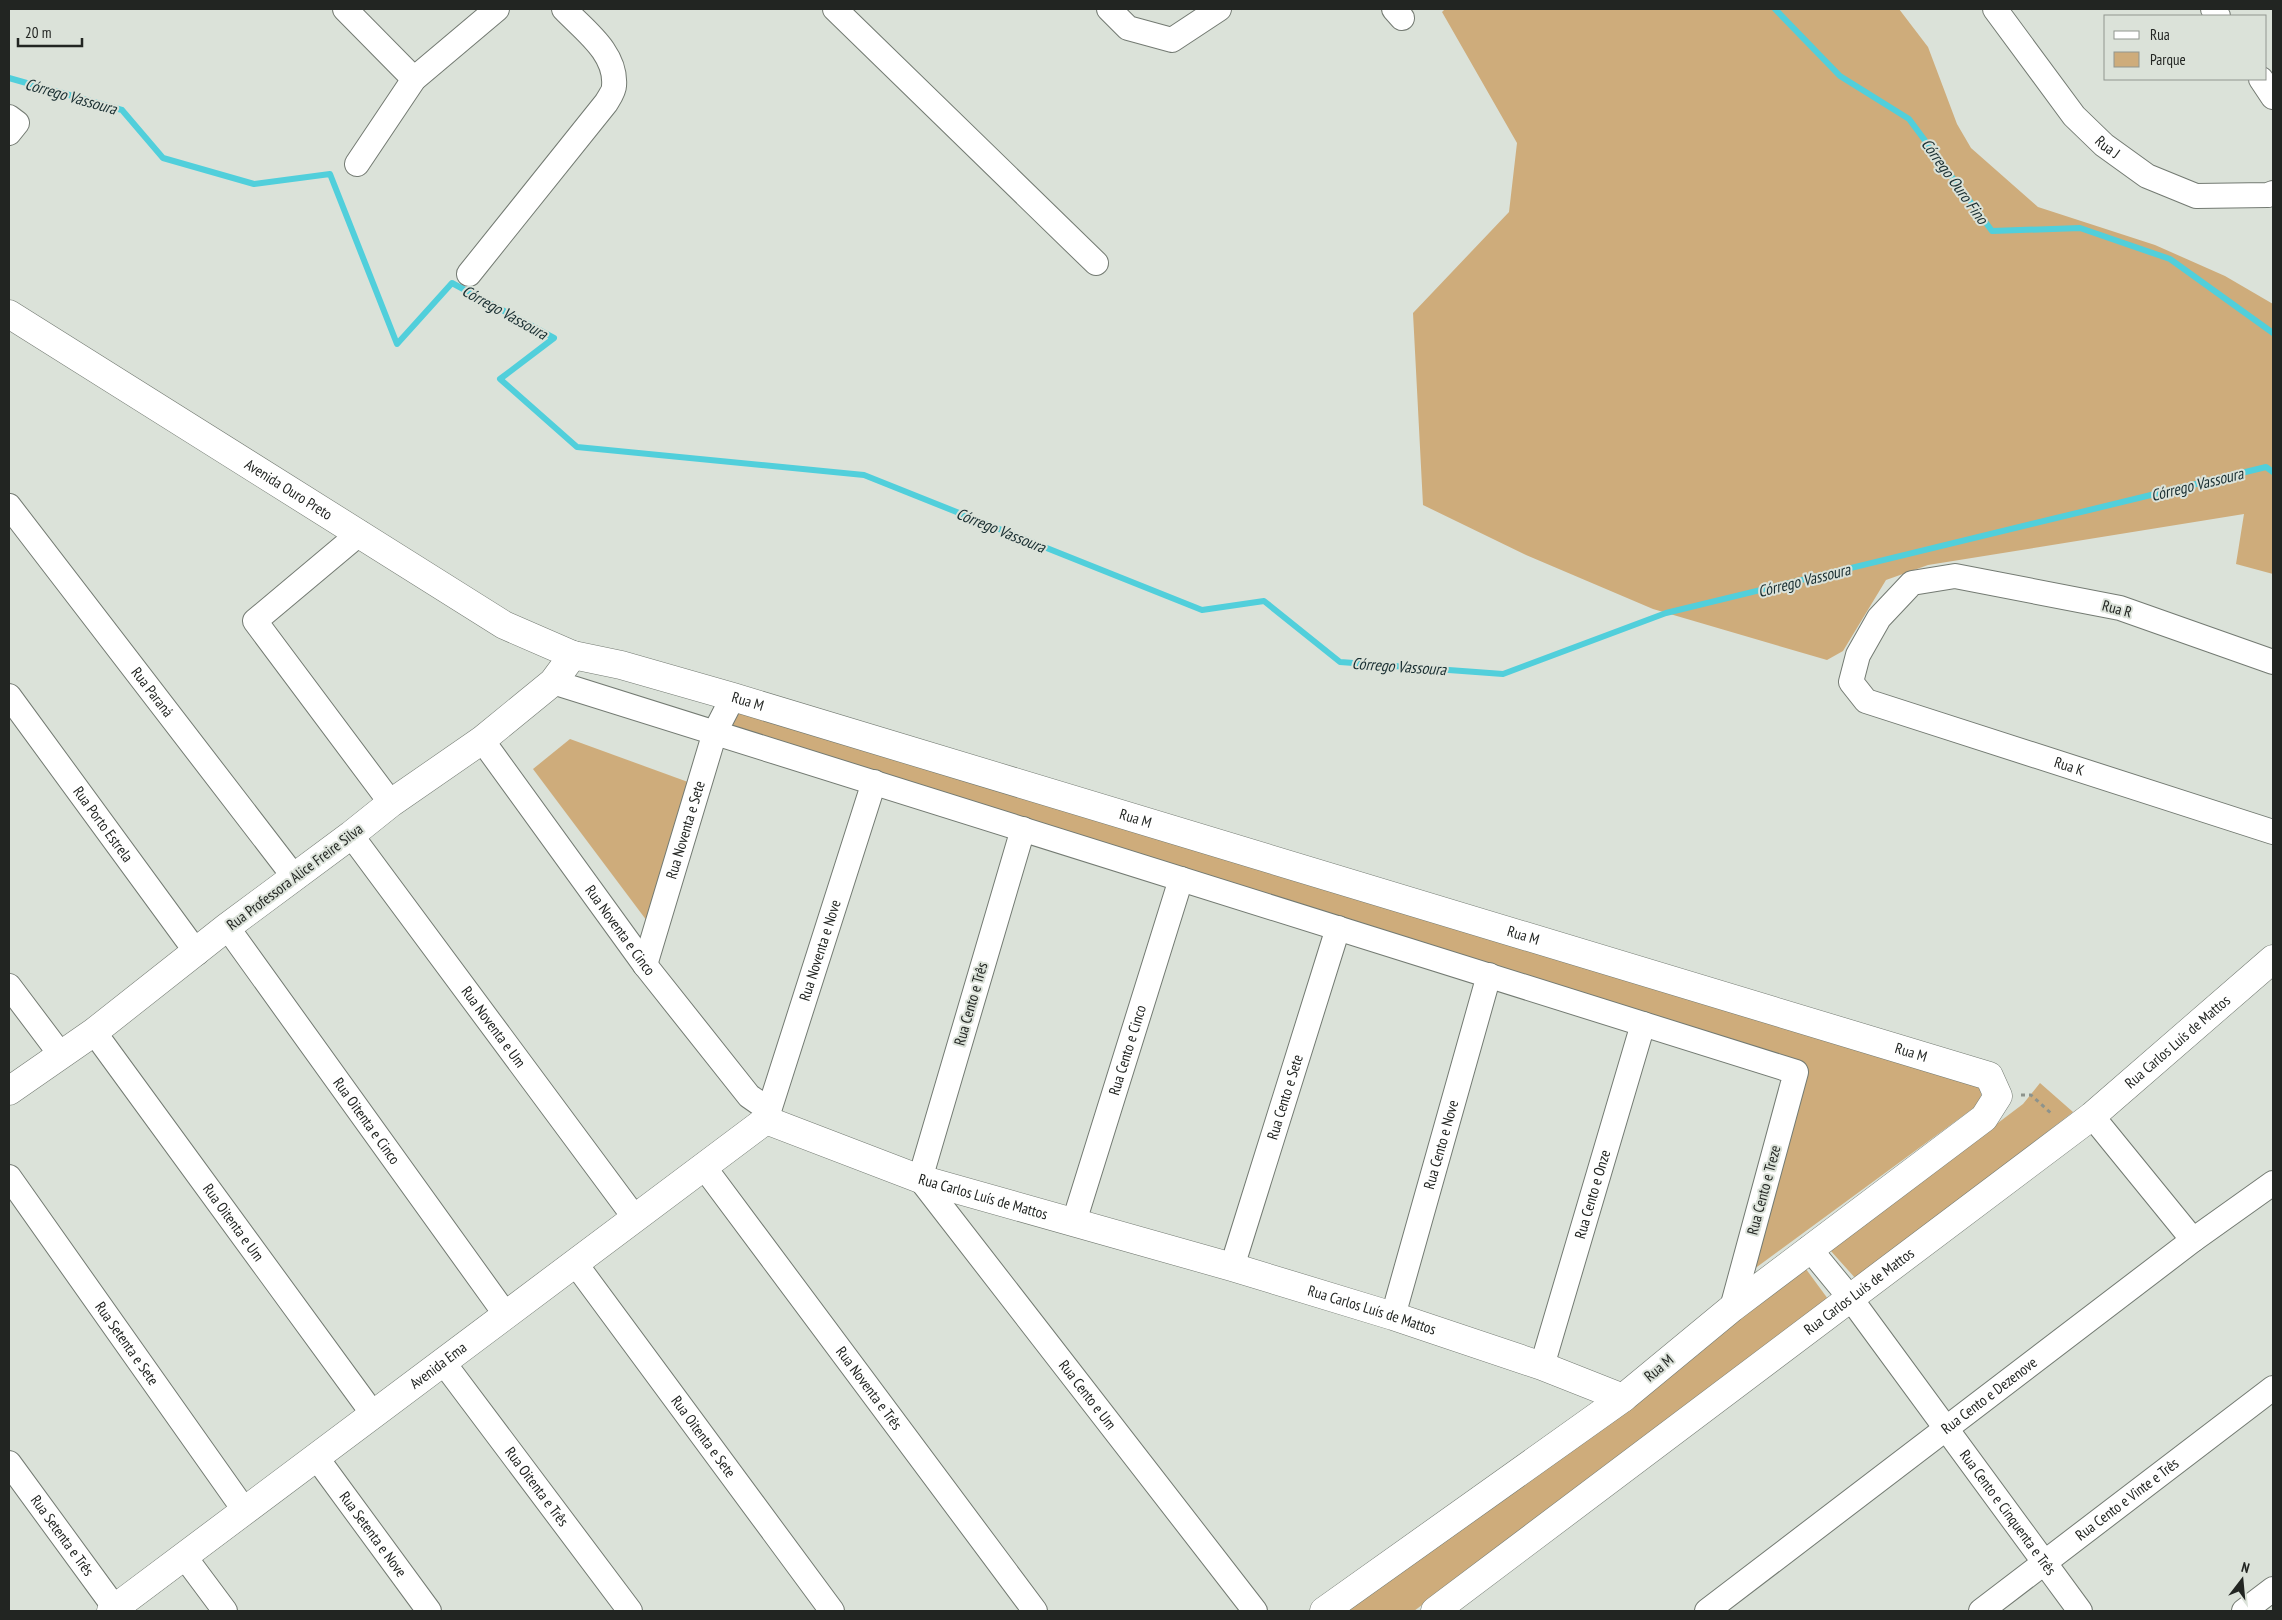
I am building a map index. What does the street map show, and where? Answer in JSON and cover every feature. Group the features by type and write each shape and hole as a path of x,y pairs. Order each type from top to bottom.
{"street":[{"path":"345,9 414,80"},
{"path":"356,164 414,80 497,9"},
{"path":"469,274 606,103 614,87 612,66 605,51 564,9"},
{"path":"834,9 1096,263"},
{"path":"1109,9 1128,28 1172,40 1219,9"},
{"name":"Rua J","path":"1995,9 2074,116 2104,145 2147,176 2196,196 2268,195 2273,193"},
{"path":"2262,80 2273,97"},
{"name":"Avenida Ouro Preto","path":"9,314 504,625 573,655"},
{"name":"Rua Paraná","path":"9,506 295,878"},
{"path":"360,533 255,621 390,803"},
{"name":"Rua R","path":"1866,701 1850,682 1858,654 1879,618 1912,583 1955,576 2120,608 2273,662"},
{"name":"Rua Professora Alice Freire Silva","path":"9,1091 94,1032 390,803 482,740 553,682 573,655"},
{"name":"Rua M","path":"573,655 622,665 733,697 1989,1076 1998,1096 1984,1118 1809,1248 1732,1308 1623,1398"},
{"path":"553,682 1643,1024"},
{"name":"Rua Porto Estrela","path":"9,696 197,953"},
{"name":"Rua Noventa e Sete","path":"645,965 715,732 733,697"},
{"name":"Rua K","path":"1866,701 2273,832"},
{"name":"Rua Noventa e Cinco","path":"482,740 645,965 749,1096 768,1115"},
{"name":"Rua Noventa e Nove","path":"768,1115 874,782"},
{"name":"Rua Cento e Três","path":"920,1179 1023,829"},
{"name":"Rua Noventa e Um","path":"351,835 635,1218"},
{"name":"Rua Cento e Cinco","path":"1074,1222 1181,879"},
{"name":"Rua Oitenta e Cinco","path":"227,928 506,1315"},
{"name":"Rua Cento e Sete","path":"1232,1267 1338,928"},
{"name":"Rua Carlos Luís de Mattos","path":"1435,1611 2082,1124 2270,966"},
{"name":"Rua Cento e Nove","path":"1393,1316 1489,975"},
{"path":"9,986 61,1055"},
{"name":"Rua Cento e Treze","path":"1643,1024 1796,1072 1732,1308"},
{"name":"Rua Cento e Onze","path":"1542,1366 1643,1024"},
{"name":"Rua Oitenta e Um","path":"94,1032 373,1414"},
{"name":"Avenida Ema","path":"112,1610 704,1167 768,1115"},
{"name":"Rua Carlos Luís de Mattos","path":"768,1115 920,1179 1232,1267 1393,1316 1542,1366 1623,1398"},
{"path":"2082,1124 2193,1240"},
{"name":"Rua Noventa e Três","path":"704,1167 1034,1611"},
{"name":"Rua Setenta e Sete","path":"9,1177 245,1511"},
{"name":"Rua Cento e Um","path":"920,1179 1255,1611"},
{"name":"Rua Cento e Dezenove","path":"1707,1611 2193,1240 2273,1182"},
{"name":"Rua Cento e Cinquenta e Três","path":"1809,1248 1851,1299 2080,1611"},
{"name":"Rua Oitenta e Sete","path":"575,1263 832,1611"},
{"name":"Rua Oitenta e Três","path":"443,1362 630,1611"},
{"name":"Rua Cento e Vinte e Três","path":"1981,1611 2273,1388"},
{"path":"1324,1611 1623,1398"},
{"name":"Rua Setenta e Nove","path":"316,1457 429,1611"},
{"name":"Rua Setenta e Três","path":"9,1463 112,1610"},
{"path":"184,1556 225,1611"},
{"path":"2244,1611 2273,1589"}],"path":[{"path":"1998,1096 2030,1095 2082,1124"}],"green space":[{"path":"1445,9 1899,9 1928,47 1957,124 1971,148 2038,207 2155,245 2225,276 2273,304 2273,574 2236,564 2244,514 1928,565 1886,580 1843,651 1827,660 1653,609 1526,555 1423,505 1413,313 1509,212 1517,143 1442,12"},
{"path":"738,707 1980,1079 1981,1095 1979,1104 1746,1275 1808,1069 730,735"},
{"path":"570,739 688,782 647,921 533,769"},
{"path":"2040,1083 2073,1112 1856,1279 1830,1250 2023,1104"},
{"path":"1803,1265 1828,1299 1414,1611 1343,1611"}],"waterway":[{"name":"Córrego Ouro Fino","path":"1775,9 1840,76 1909,119 1992,231 2080,228 2170,259 2273,333"},
{"name":"Córrego Vassoura","path":"9,78 122,110 163,158 254,184 330,174 397,344 452,283 554,338 500,379 577,447 864,475 1202,610 1264,601 1340,662 1503,674 1666,613 2266,467 2273,472"}]}
